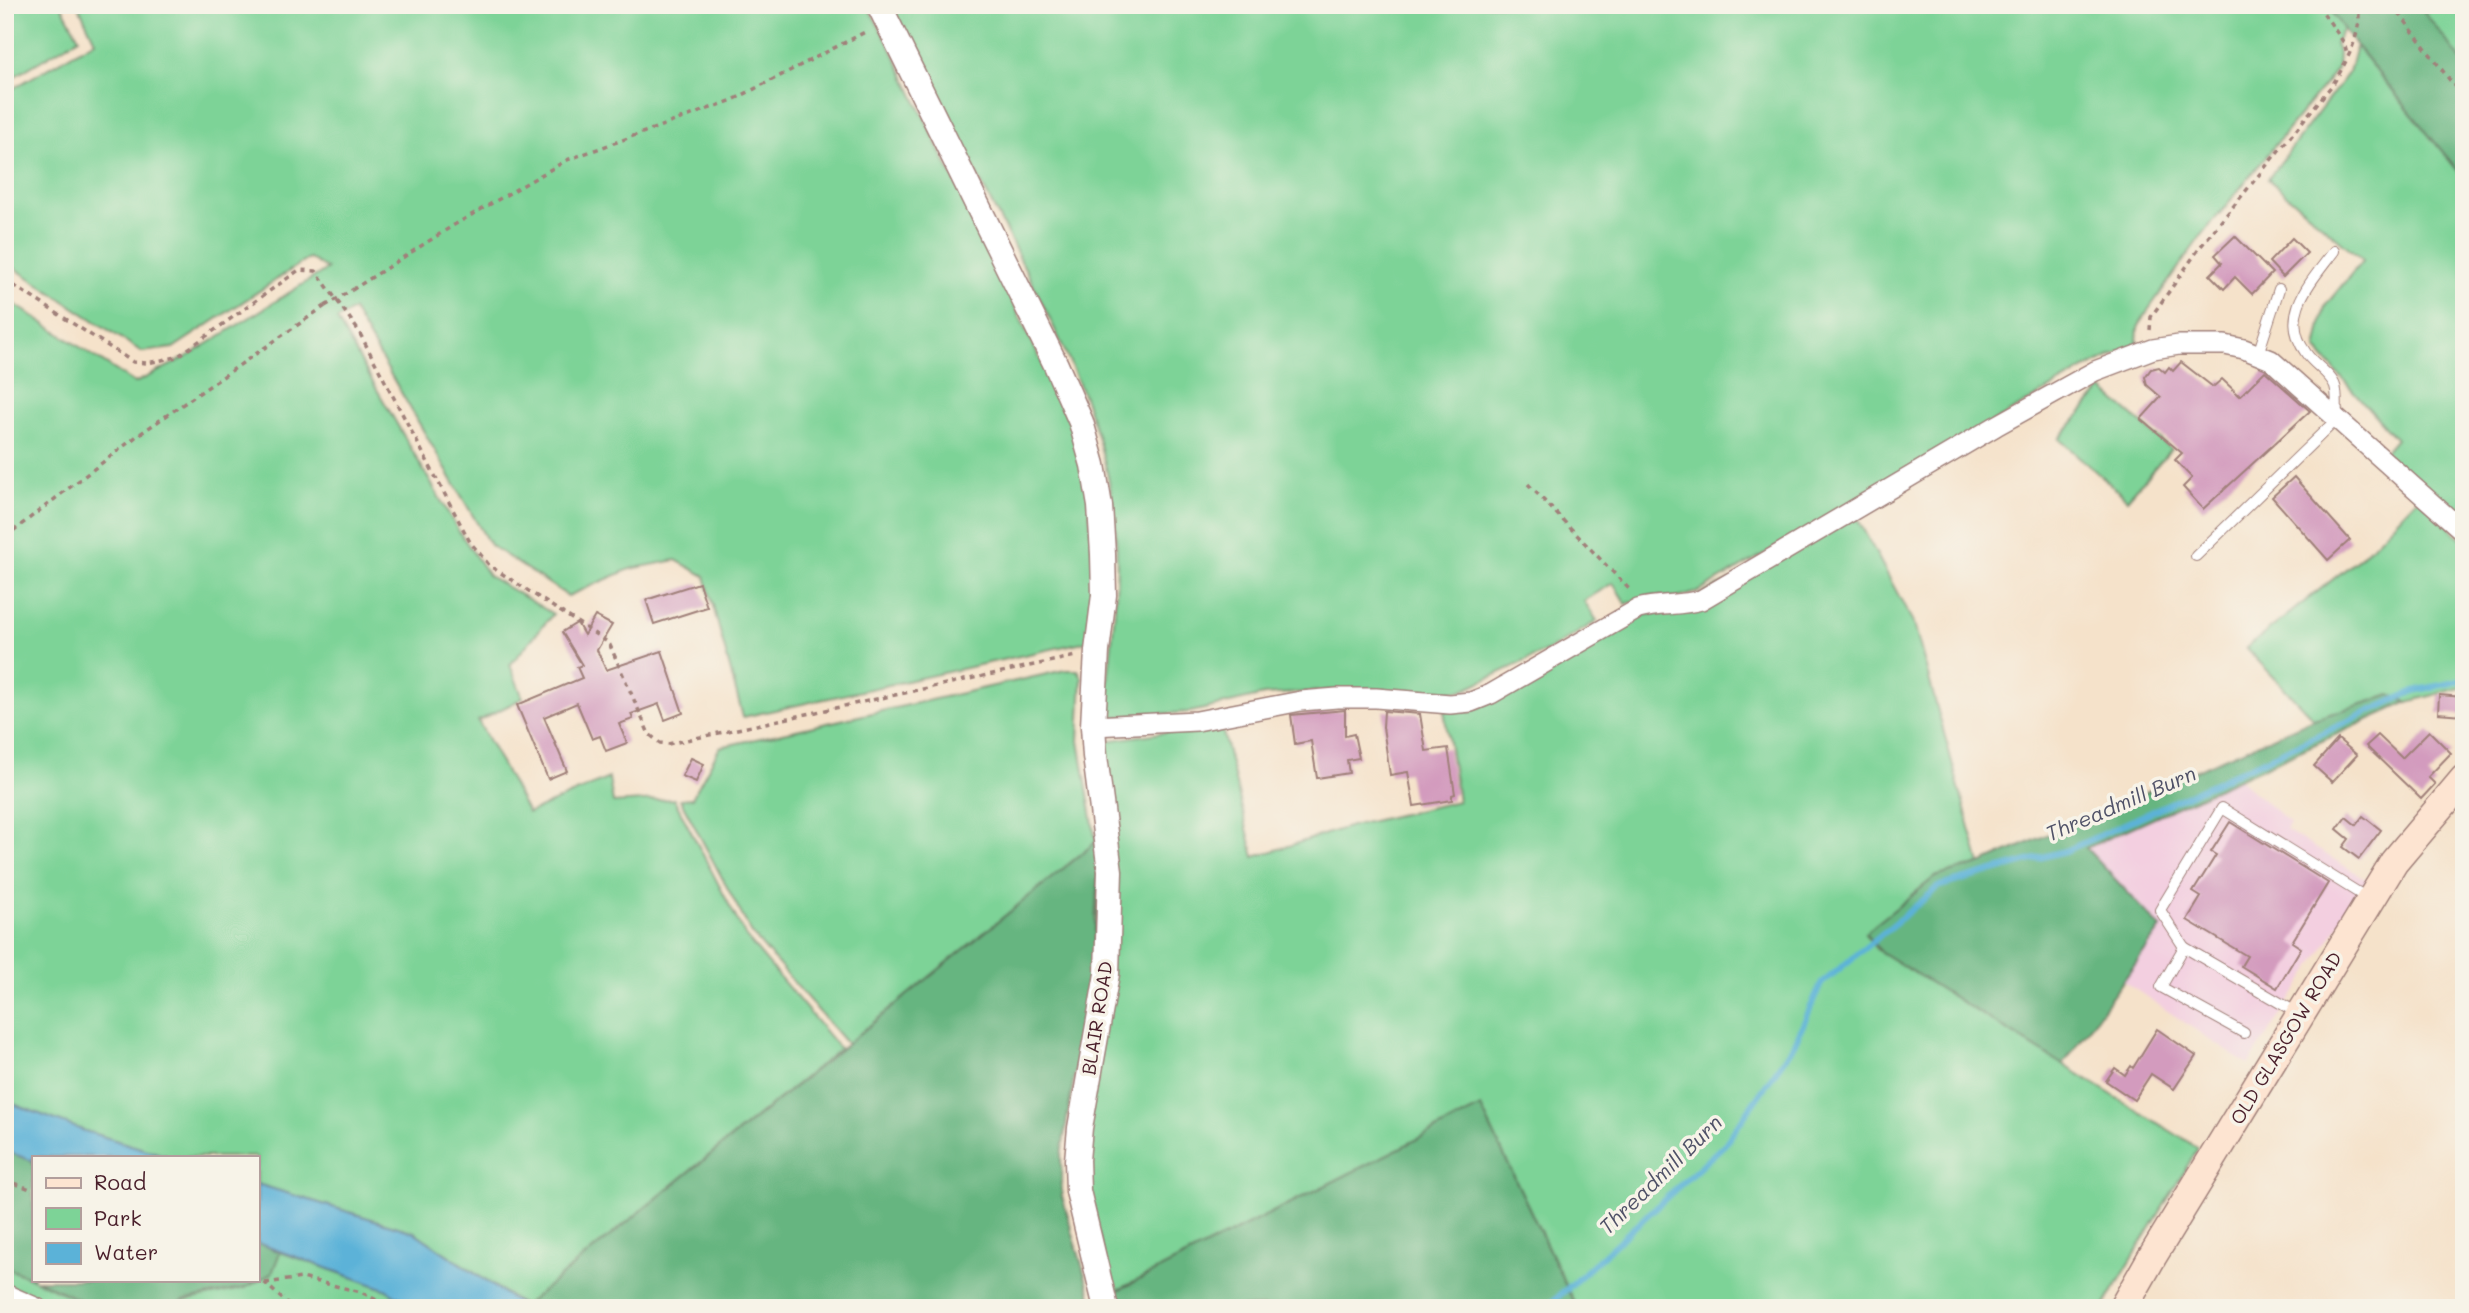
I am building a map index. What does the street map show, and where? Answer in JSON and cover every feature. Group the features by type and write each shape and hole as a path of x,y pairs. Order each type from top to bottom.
{"main road":[{"name":"OLD GLASGOW ROAD","path":"2123,1308 2394,862 2464,779"}],"street":[{"name":"BLAIR ROAD","path":"883,12 1050,352 1081,422 1095,478 1103,554 1104,596 1097,651 1093,726 1110,871 1107,974 1080,1128 1078,1191 1106,1308"},
{"path":"1093,726 1197,721 1301,701 1337,698 1450,704 1471,702 1491,694 1638,608 1655,604 1682,605 1701,600 1996,426 2095,371 2153,349 2179,345 2225,345 2271,360 2464,532"},
{"path":"5,1294 37,1308"}],"lane":[{"path":"2196,556 2337,419 2335,386 2306,354 2297,340 2294,327 2302,294 2334,251"},
{"path":"2258,354 2279,289"},
{"path":"2300,1014 2184,947 2160,910 2222,808 2371,900"},
{"path":"2184,947 2161,987 2244,1033"}],"path":[{"path":"2318,5 2344,43 2348,56"},
{"path":"2153,349 2151,317 2160,303 2201,246 2333,84 2358,30 2358,5"},
{"path":"2393,5 2464,99"},
{"path":"5,537 137,436 325,306 454,225 567,160 733,100 883,12"},
{"path":"5,280 133,362 146,363 177,357 299,270 316,271 358,330 470,542 489,566 609,642 649,734 660,743 668,744 1097,651"},
{"path":"1528,484 1647,606"},
{"path":"5,1180 32,1190"},
{"path":"259,1281 302,1278 362,1292 392,1308"},
{"path":"265,1283 292,1308"}],"shaded area":[{"path":"2239,779 2290,823 2286,830 2368,880 2248,1065 2123,981 2161,928 2086,848"}],"green space":[{"path":"5,5 61,5 79,38 5,82"},
{"path":"78,5 867,5 890,46 1072,426 1088,486 1094,578 1088,641 743,717 705,576 676,560 630,569 568,596 490,545 353,310 337,320 458,530 489,576 553,614 510,665 523,698 478,721 528,813 609,778 613,803 674,799 746,937 840,1049 524,1306 414,1232 259,1185 259,1156 167,1156 85,1131 5,1101 5,298 135,383 185,358 327,269 309,258 173,348 142,352 5,262 5,93 95,41"},
{"path":"891,5 2327,5 2344,28 2335,43 2338,53 2337,69 2198,240 2144,316 2138,328 2137,343 2085,369 1698,592 1678,598 1649,596 1626,604 1613,583 1584,601 1597,621 1553,648 1463,690 1438,694 1370,688 1264,695 1191,712 1111,717 1105,709 1116,601 1117,546 1111,492 1094,426 1083,393 1055,330"},
{"path":"2327,5 2419,5 2464,64 2464,178 2348,36"},
{"path":"2419,5 2464,5 2464,64"},
{"path":"2356,46 2464,178 2464,524 2383,454 2396,439 2316,349 2325,306 2363,260 2268,179 2349,72"},
{"path":"2102,389 2171,449 2127,499 2059,439"},
{"path":"2418,498 2464,541 2464,687 2408,702 2391,695 2314,719 2246,648 2361,557"},
{"path":"1856,516 1914,624 1980,864 1935,877 1865,934 1876,949 2198,1148 2103,1308 1571,1308 1575,1304 1481,1107 1112,1293 1089,1191 1088,1163 1105,741 1221,724 1254,857 1351,826 1458,801 1444,710 1471,712 1637,616 1667,612"},
{"path":"1065,670 1078,670 1082,677 1079,741 1096,842 847,1044 752,934 680,799 692,798 720,747"},
{"path":"2391,695 2408,702 2086,848 2161,928 2063,1065 1881,952 1865,933 1935,877 1980,864 2314,719"},
{"path":"1096,842 1098,871 1093,965 1061,1155 1062,1196 1093,1303 1481,1107 1575,1305 1571,1308 524,1306"},
{"path":"5,1151 32,1161 32,1279 5,1267"},
{"path":"259,1244 280,1252 272,1273 259,1280"},
{"path":"280,1252 385,1289 416,1308 176,1308 182,1301 245,1288 272,1273"},
{"path":"5,1267 32,1279 32,1282 39,1282 97,1308 59,1308 35,1295 5,1285"},
{"path":"40,1282 256,1282 245,1288 182,1301 176,1308 97,1308"}],"water":[{"path":"5,1101 85,1131 167,1156 32,1156 32,1161 5,1151"},
{"path":"259,1185 414,1232 525,1308 416,1308 385,1289 259,1244"}],"building":[{"path":"2235,236 2272,273 2252,294 2235,277 2224,289 2210,275 2222,263 2215,255"},
{"path":"2292,238 2307,253 2283,277 2269,262"},
{"path":"2181,362 2213,387 2222,379 2240,396 2265,371 2310,411 2203,509 2183,487 2192,478 2175,460 2182,453 2141,419 2161,397 2147,385 2145,377 2151,369 2159,367 2165,372 2169,367 2173,371"},
{"path":"2294,477 2350,540 2328,560 2272,497"},
{"path":"699,583 707,607 654,624 646,600"},
{"path":"595,616 612,625 597,650 606,670 662,651 683,713 665,720 659,704 631,714 633,719 619,724 627,743 606,751 600,736 592,739 577,703 544,717 567,771 548,779 517,705 582,678 577,667 582,665 562,632 577,623 584,635"},
{"path":"2439,695 2463,697 2462,715 2438,713"},
{"path":"1345,710 1345,736 1354,734 1359,758 1347,760 1349,773 1317,778 1311,741 1295,744 1291,715"},
{"path":"1384,711 1420,714 1426,751 1448,748 1455,794 1452,795 1452,800 1414,806 1408,772 1390,775 1383,727"},
{"path":"2429,731 2451,753 2428,777 2435,784 2421,799 2366,746 2378,735 2402,758"},
{"path":"2338,739 2357,755 2332,782 2314,766"},
{"path":"691,758 704,764 696,782 682,776"},
{"path":"2363,816 2381,830 2359,859 2343,847 2349,839 2337,829 2346,817 2356,825"},
{"path":"2230,822 2328,883 2292,942 2301,948 2277,988 2241,966 2247,956 2187,920 2201,897 2193,892 2216,855 2211,852"},
{"path":"2157,1029 2196,1056 2174,1089 2151,1074 2134,1100 2106,1081 2115,1068 2125,1075 2131,1066 2133,1068"}],"waterway":[{"name":"Threadmill Burn","path":"1546,1308 1725,1144 1794,1045 1821,984 1940,886 2068,850 2414,691 2464,680"}]}
